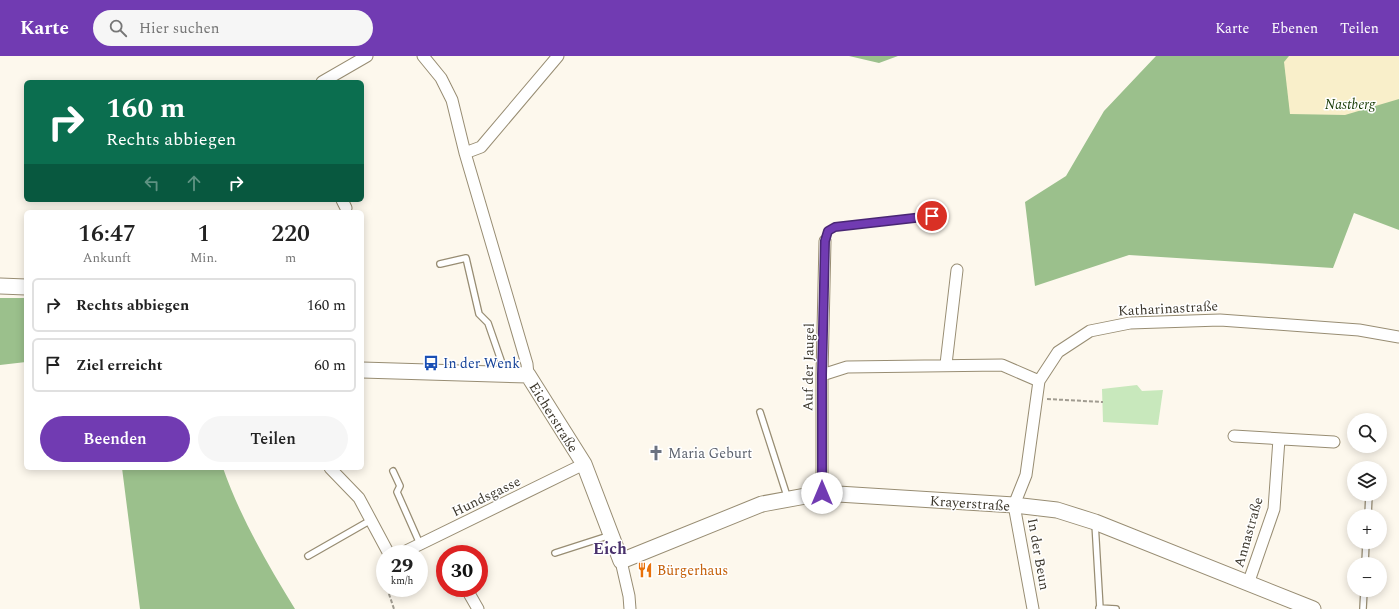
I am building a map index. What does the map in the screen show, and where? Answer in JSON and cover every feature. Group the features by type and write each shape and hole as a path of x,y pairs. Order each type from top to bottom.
{"street":[{"path":"325,80 367,56"},
{"name":"Eicherstraße","path":"423,56 441,78 452,100 527,364 528,375 584,464 621,561 629,596 630,609"},
{"path":"466,153 481,147 558,56"},
{"name":"Auf der Jaugel","path":"822,493 822,375 825,241"},
{"path":"946,364 957,270"},
{"path":"0,286 24,287"},
{"name":"Katharinastraße","path":"1014,505 1026,475 1039,381 1058,352 1090,331 1130,322 1220,320 1359,330 1399,337"},
{"path":"822,375 848,367 946,364 1002,365 1039,381"},
{"path":"364,370 528,375"},
{"path":"1234,436 1334,442"},
{"name":"Annastraße","path":"1248,584 1274,509 1279,439"},
{"name":"Hundsgasse","path":"420,544 584,464"},
{"path":"332,470 359,498 384,545"},
{"name":"Krayerstraße","path":"621,561 762,504 822,493 1014,505 1057,510 1095,522 1313,609"},
{"name":"In der Beun","path":"1014,505 1030,608"},
{"path":"471,597 478,609"}],"lane":[{"path":"825,241 828,231 835,227 932,216"},
{"path":"440,264 466,258 479,314 488,323 506,375"},
{"path":"760,412 788,499"},
{"path":"393,471 400,486 397,492 420,544"},
{"path":"308,556 371,520"},
{"path":"1095,522 1099,608 1116,609"},
{"path":"555,553 611,534"},
{"path":"1363,609 1364,597"}],"path":[{"path":"1036,399 1102,402"},
{"path":"390,597 394,609"}],"green space":[{"path":"849,56 898,56 879,63"},
{"name":"Nastberg","path":"1156,56 1399,56 1399,230 1354,213 1333,268 1129,255 1035,286 1025,202 1066,176 1104,111"},
{"path":"0,298 24,298 24,362 0,365"},
{"path":"1137,385 1142,391 1163,390 1158,425 1103,422 1102,389"},
{"path":"122,470 224,470 246,523 295,609 140,609"}],"sand":[{"path":"1289,56 1399,56 1399,99 1345,115 1290,114 1284,62"}],"place":[{"name":"In der Wenk","path":"431,363"},
{"name":"Maria Geburt","path":"656,453"},
{"name":"Bürgerhaus","path":"645,570"}],"district":[{"name":"Eich","path":"610,548"}],"route":[{"path":"822,493 822,375 825,241 828,231 835,227 932,216"}]}
